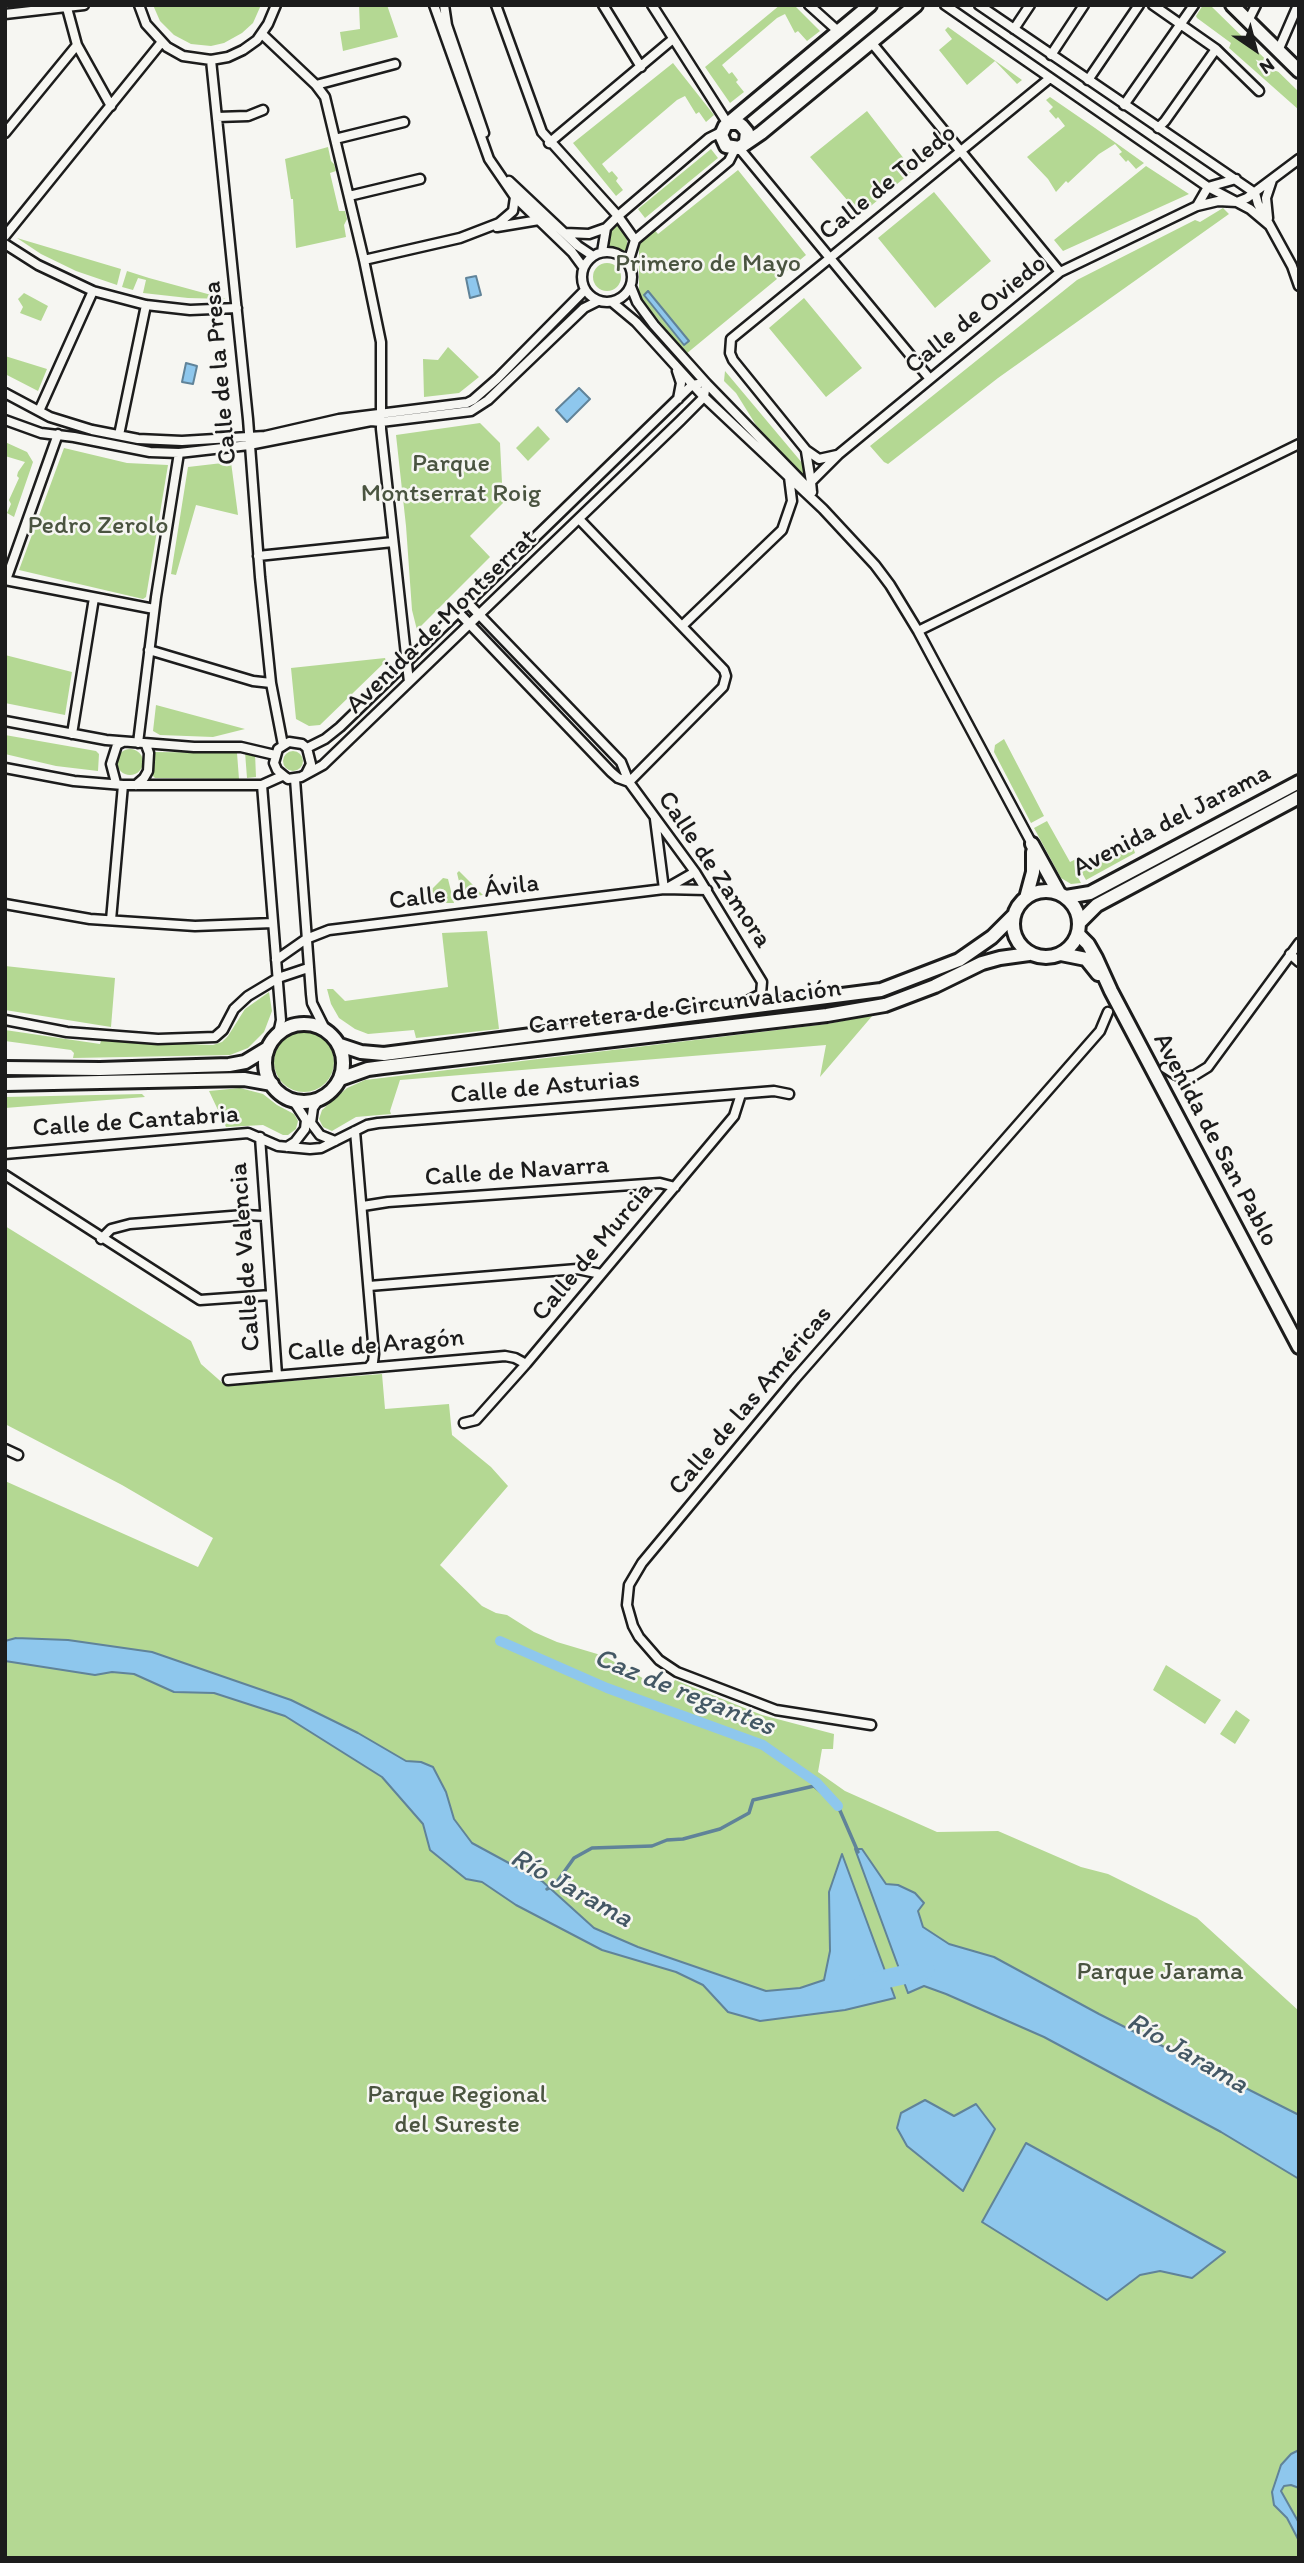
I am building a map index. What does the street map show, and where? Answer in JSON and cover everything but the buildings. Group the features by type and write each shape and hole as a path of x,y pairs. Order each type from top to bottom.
{"main road":[{"path":"870,5 726,126 724,144 740,146 761,132 916,5"},
{"path":"1232,5 1299,71"},
{"path":"726,126 738,123 744,128 740,146"},
{"name":"Avenida del Jarama","path":"1062,895 1090,893 1299,782"},
{"name":"Avenida del Jarama","path":"1079,928 1097,905 1299,797"},
{"path":"1032,844 1062,895 1075,909 1079,928 1068,949 1060,954 1050,958 1029,954 1020,947 1012,927 1018,906 1026,898 1041,891 1062,895"},
{"path":"1026,898 1033,872 1032,844"},
{"name":"Carretera de Circunvalación","path":"340,1045 369,1054 384,1054 881,990 959,960 992,937 1013,916"},
{"name":"Avenida de San Pablo","path":"1079,928 1299,1347"},
{"name":"Carretera de Circunvalación","path":"340,1079 368,1069 827,1015 885,1005 935,986 982,963 1029,954"},
{"name":"Avenida de San Pablo","path":"1060,954 1086,959 1111,991"},
{"path":"300,1023 325,1029 340,1045 344,1068 340,1079 328,1094 320,1098 311,1101 293,1100 277,1091 272,1084 265,1060 268,1048 278,1034 300,1023"},
{"path":"5,1068 100,1069 229,1065 245,1062 268,1048"},
{"path":"5,1084 244,1079 272,1084"}],"street":[{"path":"5,14 84,5"},
{"path":"139,5 146,24 161,43 183,55 211,60 228,57 243,50 262,34 276,5"},
{"path":"434,5 489,159 515,197 572,252 583,268"},
{"path":"444,5 447,25 493,157 518,191 578,246 593,256"},
{"path":"496,5 542,132 549,143 618,216 635,240"},
{"path":"603,5 641,67"},
{"path":"364,260 422,248 480,231 537,220 583,235 606,228 726,126 652,5"},
{"path":"809,5 839,32"},
{"path":"945,5 1208,187 1250,209 1269,225"},
{"path":"979,5 1255,193 1258,204 1292,265 1299,286"},
{"path":"1014,29 1030,5"},
{"path":"1051,54 1084,5"},
{"path":"1088,80 1139,5"},
{"path":"1153,5 1216,50 1259,91"},
{"path":"1124,105 1194,5"},
{"path":"1248,22 1256,5"},
{"path":"1278,51 1298,5"},
{"path":"67,8 77,45 111,106"},
{"path":"262,34 316,85 325,97 364,260 381,342 381,417 409,682"},
{"path":"549,143 673,39"},
{"path":"5,236 161,43"},
{"path":"871,43 1060,272"},
{"path":"5,133 77,45"},
{"path":"1158,128 1216,50"},
{"name":"Calle de la Presa","path":"211,60 237,308 271,683 283,745"},
{"path":"316,85 395,64"},
{"name":"Calle de Toledo","path":"806,450 733,360 730,353 731,339 1050,78"},
{"path":"217,117 248,116 263,110"},
{"path":"335,139 404,122"},
{"path":"628,263 635,240 729,161 740,146 930,379"},
{"name":"Calle de Oviedo","path":"812,487 839,454 1060,272 1197,206 1218,201 1237,202 1255,193 1299,159"},
{"path":"349,196 420,179"},
{"path":"1197,206 1208,187 1236,179"},
{"path":"1269,225 1266,198 1272,179"},
{"path":"480,231 506,218 516,204 515,197"},
{"path":"602,252 606,228"},
{"path":"5,244 38,265 93,291 146,305 190,310 237,308"},
{"path":"598,301 585,290 581,277 583,268 593,256 612,252 628,263 632,275 631,287 626,294 612,302"},
{"path":"631,287 645,313 706,383 812,487"},
{"path":"381,417 473,400 530,348 585,290"},
{"path":"39,411 93,291"},
{"path":"5,419 27,430 150,452 179,453 339,419 471,411 480,407 584,307 598,301 612,302 626,311 692,385 823,509 875,565 918,631 1032,844"},
{"path":"119,435 146,305"},
{"path":"672,362 679,375 678,399"},
{"path":"692,385 706,383"},
{"path":"704,397 706,383"},
{"name":"Avenida de Montserrat","path":"307,748 325,739 408,661 692,385"},
{"path":"5,393 72,425 119,435 182,441 249,440"},
{"name":"Avenida de Montserrat","path":"306,774 323,765 704,397"},
{"path":"693,408 715,408"},
{"path":"58,434 6,580 154,609"},
{"path":"918,631 1299,444"},
{"path":"806,450 819,459 839,454"},
{"path":"806,450 812,487 823,509"},
{"name":"Calle de la Presa","path":"142,744 154,609 179,453"},
{"path":"682,626 782,530 792,501 789,477"},
{"path":"579,519 724,670 726,680 723,687 629,782"},
{"path":"258,556 393,542"},
{"path":"72,734 94,598"},
{"name":"Calle de Zamora","path":"468,603 621,762 629,782 707,890 762,982 761,994 734,1008"},
{"name":"Calle de Zamora","path":"459,612 611,772 629,782"},
{"path":"149,650 253,681 271,683"},
{"path":"5,721 123,742 241,747 275,755"},
{"path":"111,920 120,784 111,764 117,745 123,742"},
{"path":"296,742 307,748 311,764 306,774 295,779 282,776 277,770 275,755 283,745 296,742"},
{"path":"136,785 148,771 149,753 142,744"},
{"path":"5,768 75,781 136,785 262,785 282,776"},
{"path":"295,779 312,1003 325,1029"},
{"path":"262,785 281,1020 278,1034"},
{"path":"654,816 664,889"},
{"name":"Calle de Ávila","path":"664,889 695,872"},
{"name":"Calle de Ávila","path":"276,960 306,939 329,930 664,889 707,890"},
{"path":"5,904 66,916 195,926 273,923"},
{"path":"1165,1068 1176,1075 1187,1077 1195,1076 1208,1067 1299,943"},
{"path":"1290,954 1299,962"},
{"path":"5,1020 80,1033 158,1039 215,1037 223,1030 240,1002 278,978 308,968"},
{"name":"Calle de las Américas","path":"871,1725 776,1710 677,1672 659,1660 639,1637 627,1605 629,1585 642,1563 799,1374 1100,1031 1108,1012"},
{"name":"Calle de Asturias","path":"310,1150 321,1148 378,1123 774,1091 789,1094"},
{"name":"Calle de Murcia","path":"464,1423 476,1420 526,1364 734,1116 741,1094"},
{"path":"320,1098 313,1108 311,1123 320,1135 335,1141"},
{"path":"287,1147 301,1137 305,1129 306,1120 293,1100"},
{"path":"355,1131 374,1354 369,1367"},
{"name":"Calle de Cantabria","path":"5,1154 248,1133 269,1143 310,1150"},
{"name":"Calle de Valencia","path":"260,1137 277,1375"},
{"path":"5,1175 200,1300 271,1295"},
{"name":"Calle de Navarra","path":"363,1206 660,1183 675,1187"},
{"path":"101,1239 111,1229 130,1224 244,1214 264,1216"},
{"path":"369,1286 577,1269 601,1274"},
{"name":"Calle de Aragón","path":"228,1380 505,1356 526,1364"},
{"path":"5,1449 18,1455"}],"green space":[{"path":"153,5 261,5 253,23 242,33 224,43 211,46 191,44 174,35 160,21"},
{"path":"359,5 387,5 398,37 343,51 340,32 360,29"},
{"path":"780,5 794,5 820,31 807,41 798,31 795,33 785,14 777,18 722,65 729,74 732,72 744,92 730,103 705,67"},
{"path":"1203,5 1212,7 1299,92 1299,110 1229,48 1231,43 1197,18"},
{"path":"948,27 1022,80 1017,84 995,61 967,85 939,50 952,39 945,30"},
{"path":"673,63 714,115 706,122 699,112 696,114 685,96 677,100 602,164 609,173 612,171 618,178 616,181 623,190 616,196 573,143"},
{"path":"1050,97 1144,163 1136,169 1119,154 1122,152 1115,144 1099,154 1056,192 1048,179 1027,157 1065,126 1049,111 1053,107 1046,100"},
{"path":"867,111 908,164 915,169 860,215 810,157"},
{"path":"328,147 336,171 330,173 339,211 345,211 347,219 344,225 346,237 296,248 293,199 285,159"},
{"path":"711,149 718,158 645,218 638,209"},
{"path":"1146,166 1189,194 1063,251 1054,240"},
{"name":"Primero de Mayo","path":"738,170 806,255 686,354 639,296 639,242 653,228 658,234"},
{"path":"934,192 991,261 935,308 878,238"},
{"path":"1223,208 1229,214 998,378 888,464 870,446 1077,280 1195,220 1200,222"},
{"path":"618,223 627,235 625,252 609,246 611,231"},
{"path":"17,238 121,269 117,285 76,271 41,254"},
{"path":"607,263 617,267 621,277 617,287 607,291 597,287 593,277 597,267"},
{"path":"127,271 226,299 143,293 146,280 138,278 133,290 122,287"},
{"path":"24,293 48,306 41,321 20,313 23,307 18,299"},
{"path":"804,298 862,368 826,397 769,328"},
{"path":"448,347 479,377 459,393 424,397 423,359 438,360"},
{"path":"5,356 47,369 38,391 5,374"},
{"path":"725,371 803,464 805,478 756,425 736,393 724,381"},
{"name":"Parque Montserrat Roig","path":"480,423 500,443 503,503 470,536 490,557 417,630 412,610 396,435"},
{"path":"538,426 550,439 528,461 516,448"},
{"path":"5,442 27,452 33,462 14,517 7,513 11,504 9,500 19,478 18,472 25,462 5,456"},
{"name":"Pedro Zerolo","path":"64,448 127,463 168,465 146,597 143,599 19,570"},
{"path":"231,462 238,515 196,505 176,575 171,574 188,467"},
{"path":"5,655 72,672 65,715 5,703"},
{"path":"385,658 386,661 320,725 309,726 296,719 291,668"},
{"path":"156,705 245,729 213,737 160,735 153,731"},
{"path":"5,735 96,751 99,754 98,771 56,766 5,754"},
{"path":"1004,739 1044,816 1031,823 994,752 995,745"},
{"path":"130,749 139,753 143,762 139,771 130,775 121,771 117,762 121,753"},
{"path":"289,751 297,751 303,761 297,771 289,771 283,765 283,757"},
{"path":"154,752 237,753 239,779 155,778 152,775"},
{"path":"245,752 255,753 256,777 247,778"},
{"path":"1047,821 1070,862 1080,857 1075,872 1081,883 1071,884 1061,878 1034,828"},
{"path":"1132,844 1135,853 1086,880 1081,871 1084,859 1090,866"},
{"path":"459,871 483,895 463,898 457,873"},
{"path":"443,878 448,879 454,903 435,903 423,898"},
{"path":"487,931 499,1029 416,1038 414,1030 368,1034 339,1018 331,1004 327,989 333,989 345,1001 448,987 442,933"},
{"path":"5,966 115,978 111,1027 5,1010"},
{"path":"269,992 272,1011 264,1032 248,1048 230,1055 73,1058 74,1053 71,1050 5,1041 5,1030 100,1044 101,1041 213,1045 228,1036 245,1009"},
{"path":"873,1015 820,1077 826,1045 400,1080 391,1114 356,1117 332,1131 323,1127 319,1119 322,1110 347,1088 365,1080 827,1024"},
{"path":"304,1032 321,1037 329,1045 334,1062 329,1079 321,1087 304,1092 287,1087 279,1079 274,1062 279,1045 287,1037"},
{"path":"240,1088 263,1094 294,1114 298,1121 296,1129 283,1135 263,1125 226,1127 209,1091"},
{"path":"142,1094 145,1097 5,1108 5,1097"},
{"name":"Parque Regional del Sureste","path":"5,1226 191,1341 201,1364 226,1386 382,1374 385,1409 449,1404 452,1435 491,1467 508,1486 440,1565 482,1606 507,1615 534,1632 557,1642 604,1656 667,1692 675,1680 762,1715 834,1734 833,1749 822,1749 818,1772 845,1791 937,1832 998,1831 1081,1867 1108,1874 1197,1918 1299,2011 1299,2558 5,2558 5,1481 198,1567 213,1538 122,1485 5,1424"},
{"path":"1166,1665 1221,1700 1205,1724 1153,1690"},
{"path":"1236,1710 1250,1720 1235,1744 1220,1734"}],"water":[{"path":"476,276 481,295 470,298 466,278"},
{"path":"648,291 689,341 684,345 644,295"},
{"path":"186,363 197,366 193,384 182,382"},
{"path":"579,388 590,399 567,422 556,410"},
{"path":"16,1638 68,1640 152,1652 291,1700 358,1733 406,1761 421,1762 433,1767 446,1792 454,1819 472,1843 542,1881 594,1928 638,1947 766,1991 800,1988 824,1980 830,1951 829,1892 842,1854 895,1998 845,2010 760,2021 728,2012 703,1985 676,1972 602,1950 516,1905 482,1882 466,1879 430,1850 423,1824 382,1777 285,1716 214,1693 174,1692 134,1674 112,1672 95,1675 5,1661 5,1641"},
{"path":"855,1849 862,1849 886,1884 898,1885 915,1893 924,1903 918,1911 923,1927 949,1944 994,1957 1099,2014 1299,2115 1299,2179 1221,2132 1044,2037 924,1986 908,1993"},
{"path":"925,2100 954,2116 976,2104 995,2129 963,2191 907,2146 897,2128 901,2113"},
{"path":"1026,2143 1225,2252 1192,2278 1160,2271 1140,2275 1107,2300 982,2222"},
{"path":"1299,2450 1299,2488 1284,2486 1281,2491 1299,2523 1299,2541 1287,2518 1274,2505 1272,2492 1281,2465"}],"waterway":[{"name":"Caz de regantes","path":"500,1641 607,1688 763,1745 816,1782 838,1806"},
{"path":"547,1889 554,1886 574,1858 592,1848 652,1846 667,1840 683,1839 720,1829 749,1813 753,1800 814,1786 838,1806 858,1852"},
{"name":"Río Jarama","path":"863,1984 925,1970"}],"park label":[{"name":"Parque Jarama","path":"1160,1972"}]}
